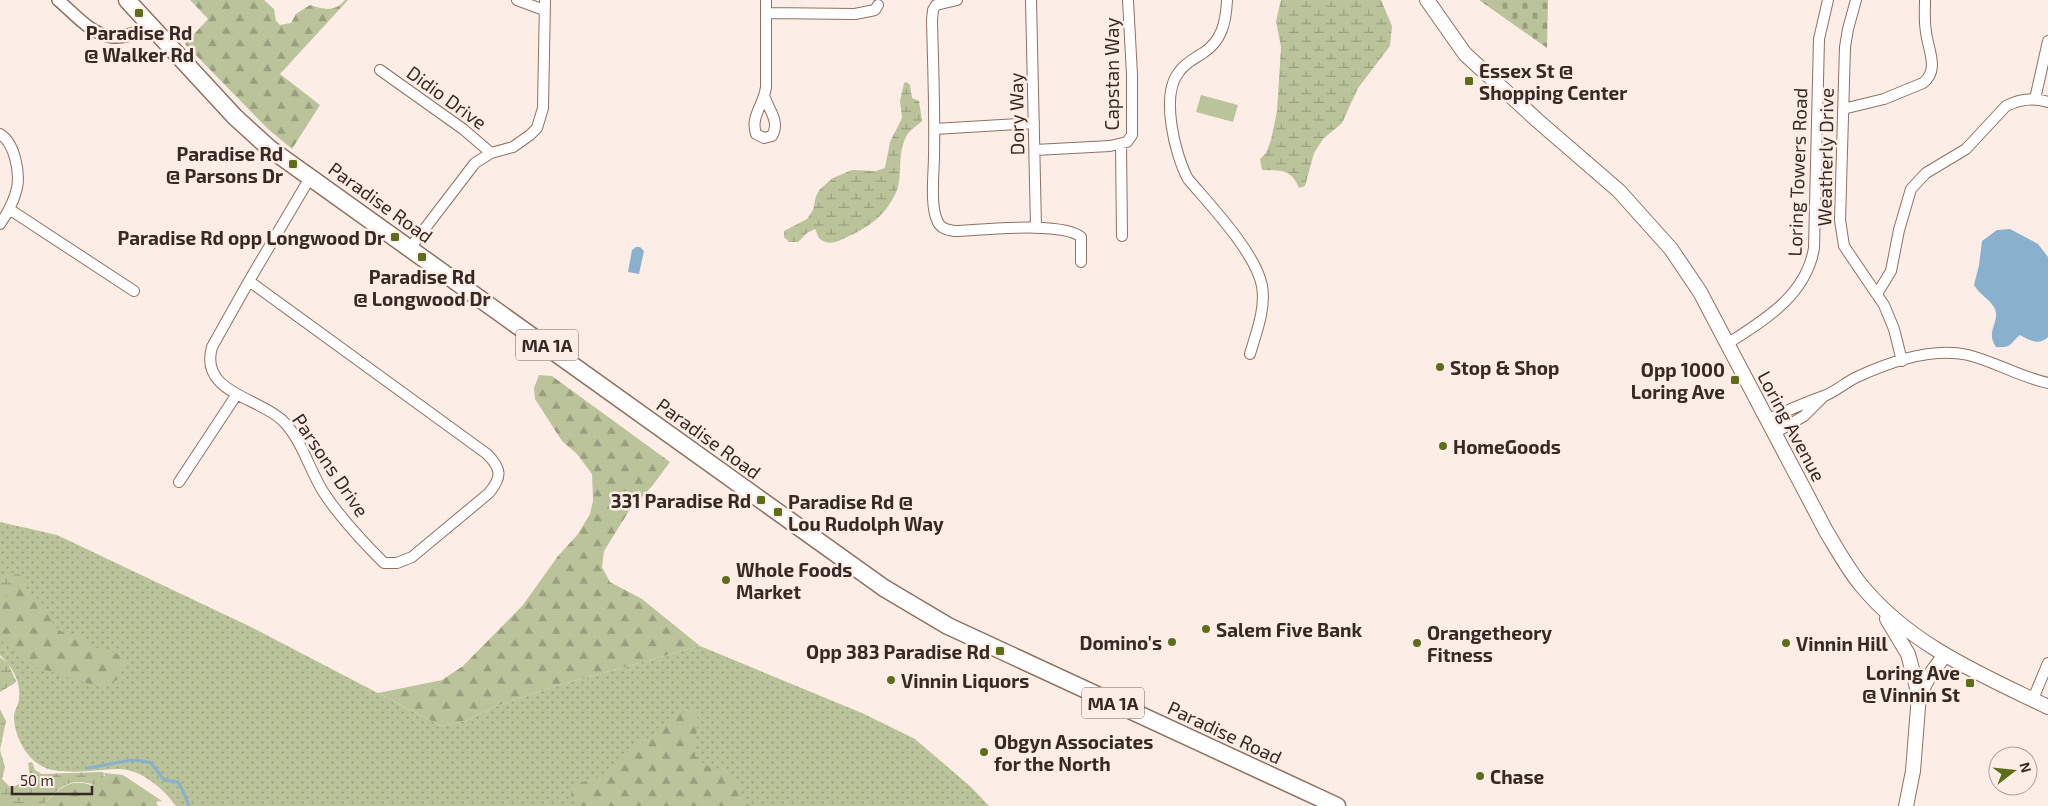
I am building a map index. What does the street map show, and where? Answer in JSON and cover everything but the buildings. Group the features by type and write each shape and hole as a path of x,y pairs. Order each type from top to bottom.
{"highway":[{"name":"Paradise Road","path":"127,0 235,117 269,148 311,176 822,544 904,600 948,626 1337,806"}],"main road":[{"name":"Loring Avenue","path":"1427,0 1465,54 1538,121 1619,191 1663,238 1700,292 1838,552 1872,598 1914,636 1944,656 2048,707"},
{"path":"1872,598 1902,642 1912,666 1919,695 1913,771 1906,806"},
{"path":"1919,695 1928,678 1944,656"}],"street":[{"path":"58,0 89,27 105,35 113,37 125,36 151,27"},
{"path":"410,248 468,170 483,156 513,147 521,142 537,128 542,117 545,66 544,5 517,0"},
{"path":"765,98 766,0"},
{"path":"957,0 936,5 933,10 936,220 940,226 947,230 1036,227 1077,233 1081,237 1081,262"},
{"name":"Dory Way","path":"1031,0 1036,227"},
{"name":"Capstan Way","path":"1121,144 1127,142 1132,136 1132,75 1128,0"},
{"path":"1227,0 1227,14 1222,33 1212,47 1187,63 1178,72 1173,83 1170,104 1174,139 1182,169 1244,248 1254,263 1261,281 1262,312 1250,354"},
{"name":"Loring Towers Road","path":"1727,344 1768,317 1785,302 1800,285 1810,267 1814,248 1819,53 1821,27 1828,0"},
{"name":"Weatherly Drive","path":"1856,0 1846,38 1840,220 1842,240 1890,317 1902,361"},
{"path":"1843,109 1884,99 1928,80 1933,67 1926,32 1925,0"},
{"path":"766,13 855,14 875,10 878,5"},
{"path":"2035,99 2048,41"},
{"name":"Didio Drive","path":"380,70 463,128 491,153"},
{"path":"1877,294 1891,272 1906,202 1911,188 1918,180 1926,173 1966,149 2006,106 2023,100 2035,99 2048,102"},
{"path":"934,129 1034,123"},
{"path":"0,134 7,140 16,168 16,188 9,209 0,224"},
{"path":"1035,150 1121,144 1122,236"},
{"name":"Parsons Drive","path":"249,281 488,454 498,468 499,476 496,484 481,500 412,557 397,563 384,563 351,528 332,504 313,474 297,441 285,424 269,411 221,384 214,376 209,357 212,347 249,281 311,176"},
{"path":"9,209 134,291"},
{"path":"1767,420 1800,404 1824,396 1857,377 1902,361 1944,352 1968,355 2048,383"},
{"path":"180,482 238,394"},
{"path":"1774,434 1804,416 1824,396"},
{"path":"2033,699 2048,663"}],"green space":[{"path":"190,0 264,0 274,9 276,21 280,25 291,23 296,14 310,5 329,9 337,7 345,0 348,0 280,74 320,105 292,149 268,129 185,44 208,19"},
{"path":"1281,0 1381,0 1392,26 1390,46 1358,88 1342,123 1323,139 1314,153 1305,186 1299,188 1289,174 1280,171 1262,170 1260,159 1266,153 1271,140 1277,111 1281,47 1276,21"},
{"path":"1479,0 1548,0 1547,48"},
{"path":"907,82 910,85 912,98 919,101 922,121 909,132 903,143 899,184 888,207 869,225 837,241 829,243 821,240 815,229 807,233 798,242 789,242 784,237 784,231 807,219 813,210 816,196 820,189 833,178 852,170 876,171 885,168 890,142 902,118 900,101 904,83"},
{"path":"1201,95 1238,105 1233,122 1196,112"},
{"path":"539,375 552,376 670,462 653,485 629,511 604,551 602,567 610,582 642,599 700,646 556,686 496,706 466,721 441,726 378,693 442,680 463,666 523,605 558,556 578,534 590,514 593,501 592,474 577,454 562,441 535,399 534,388"},
{"path":"0,522 57,535 251,627 441,726 466,721 496,706 556,686 700,646 862,713 915,739 971,787 989,806 176,806 158,786 134,772 116,769 76,772 52,770 37,763 24,749 14,723 14,714 19,701 19,686 12,669 0,655"},
{"path":"12,573 23,577 21,585 12,594 0,599 0,574"},
{"path":"23,581 31,597 41,604 56,628 65,634 82,638 94,647 116,653 125,660 122,672 115,681 109,684 92,684 35,667 22,660 0,640 0,599 13,593"},
{"path":"0,657 8,663 16,681 0,692"},
{"path":"0,709 6,721 0,750"},
{"path":"693,710 697,712 695,756 705,765 731,773 749,806 578,806 571,796 572,786 610,773 625,753 650,737 672,718 685,711"},
{"path":"0,750 5,767 2,779 11,788 30,777 28,763 32,762 35,770 42,774 102,772 104,773 103,780 98,784 78,782 67,784 41,806 0,806"},
{"path":"104,773 123,775 162,801 156,802 158,806 41,806 68,785 82,783 91,785 105,776"}],"water":[{"path":"2010,229 2038,244 2048,257 2048,337 2038,342 2020,335 2008,346 1996,347 1992,337 1996,318 1995,309 1974,285 1982,241 1997,230"},
{"path":"640,247 644,251 639,274 628,272 632,250"}],"waterway":[{"path":"86,768 134,760 151,763 164,780 178,782 189,806"}],"place":[{"name":"Paradise Rd @ Walker Rd","path":"139,13"},
{"name":"Essex St @ Shopping Center","path":"1469,81"},
{"name":"Paradise Rd @ Parsons Dr","path":"293,164"},
{"name":"Paradise Rd opp Longwood Dr","path":"395,237"},
{"name":"Paradise Rd @ Longwood Dr","path":"422,257"},
{"name":"Stop & Shop","path":"1440,367"},
{"name":"Opp 1000 Loring Ave","path":"1735,380"},
{"name":"HomeGoods","path":"1443,446"},
{"name":"331 Paradise Rd","path":"761,500"},
{"name":"Paradise Rd @ Lou Rudolph Way","path":"778,512"},
{"name":"Whole Foods Market","path":"726,580"},
{"name":"Salem Five Bank","path":"1206,629"},
{"name":"Domino's","path":"1172,642"},
{"name":"Orangetheory Fitness","path":"1417,643"},
{"name":"Vinnin Hill","path":"1786,643"},
{"name":"Opp 383 Paradise Rd","path":"1000,651"},
{"name":"Vinnin Liquors","path":"891,680"},
{"name":"Loring Ave @ Vinnin St","path":"1970,683"},
{"name":"Obgyn Associates for the North","path":"984,752"},
{"name":"Chase","path":"1480,776"}]}
